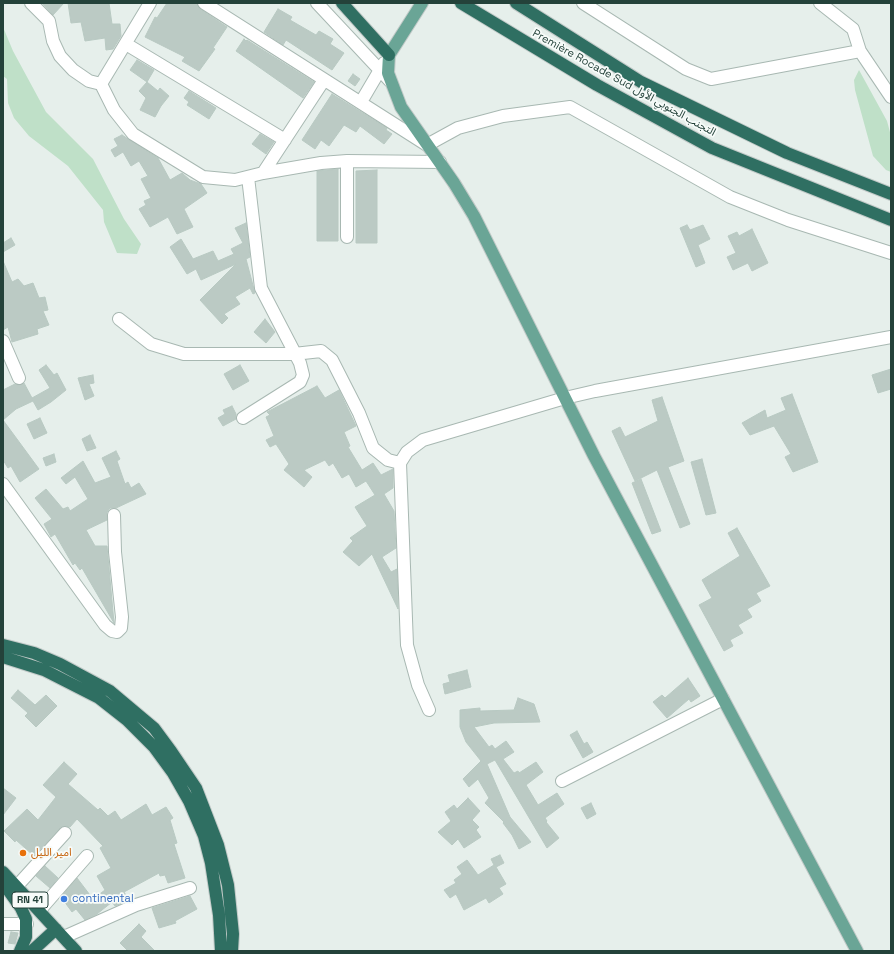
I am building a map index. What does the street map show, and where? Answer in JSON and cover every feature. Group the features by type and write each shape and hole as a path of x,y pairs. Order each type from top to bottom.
{"highway":[{"path":"342,3 389,55"},
{"name":"Première Rocade Sud التجنب الجنوبي الأول","path":"461,3 597,85 712,148 891,220"},
{"name":"Première Rocade Sud التجنب الجنوبي الأول","path":"516,3 641,82 787,154 891,194"},
{"path":"3,645 34,653 60,664 110,691 154,728 196,788 218,844 228,885 233,934 232,951"},
{"path":"3,657 44,670 99,698 127,720 154,747 173,773 189,800 204,836 211,863 219,915 221,951"},
{"name":"RN 41","path":"3,872 60,933"},
{"path":"3,883 21,908 27,924 26,937 20,951"},
{"path":"32,951 60,933 76,951"}],"main road":[{"path":"422,3 389,55 387,67 390,81 401,107 440,162 474,216 594,456 858,951"}],"street":[{"path":"31,3 49,21 53,41 60,56 73,70 89,80 101,84 114,110 133,134 203,177 235,180 263,173 321,163 348,161 440,162"},
{"path":"101,84 150,3"},
{"path":"204,3 427,144 458,128 503,116 570,107 730,197 788,220 891,253"},
{"path":"317,3 390,81"},
{"path":"583,3 686,69 711,79 860,51"},
{"path":"820,3 853,29 860,51 891,97"},
{"path":"126,44 285,140"},
{"path":"361,102 389,55"},
{"path":"263,173 324,80"},
{"path":"347,237 348,161"},
{"path":"243,418 300,382 302,375 300,363 261,288 248,177"},
{"path":"119,320 151,344 184,354 294,354 321,351 332,360 359,413 374,448 388,460 400,463"},
{"path":"429,710 418,685 407,644 400,463 407,452 423,440 565,398 595,391 891,337"},
{"path":"3,341 19,378"},
{"path":"3,484 105,625 112,631 117,632 121,628 122,617 115,552 114,515"},
{"path":"562,781 723,699"},
{"path":"17,886 65,833"},
{"path":"40,910 86,856"},
{"path":"60,933 136,905 190,888"},
{"path":"3,924 27,924"}],"green space":[{"path":"3,27 13,51 46,112 93,159 124,219 141,244 137,254 117,253 104,222 103,210 68,166 29,136 14,118 8,103 7,79 3,76"},
{"path":"859,70 887,121 891,136 891,172 886,170 873,156 855,90 854,80"}],"building":[{"path":"42,3 64,3 53,15"},
{"path":"68,3 109,3 112,24 120,24 121,36 113,49 106,50 105,38 85,41 81,22 71,23"},
{"path":"167,3 197,3 200,9 227,27 213,48 215,49 199,71 182,61 185,57 145,37 155,17 157,18"},
{"path":"278,9 292,17 290,20 316,35 319,31 333,39 330,44 344,53 332,70 286,40 283,45 264,32"},
{"path":"244,39 314,82 303,98 236,51"},
{"path":"137,60 154,70 147,82 130,70"},
{"path":"353,74 360,79 355,86 348,81"},
{"path":"147,82 158,91 160,88 169,96 155,117 140,110 146,98 139,91"},
{"path":"189,91 216,108 209,119 187,105 189,102 184,98"},
{"path":"332,94 387,128 386,130 392,134 384,144 360,126 356,132 344,125 329,146 321,140 315,149 302,140"},
{"path":"260,134 274,142 266,154 252,144"},
{"path":"122,135 158,158 170,180 182,173 190,180 201,184 207,193 184,209 193,227 177,234 168,217 150,227 139,209 146,205 144,201 151,198 141,179 148,176 139,161 131,166 123,152 115,157 111,150 118,146 114,139"},
{"path":"338,169 338,241 317,241 317,171"},
{"path":"377,170 377,243 356,243 356,171"},
{"path":"246,223 250,257 246,259 255,293 253,294 250,288 235,297 240,304 224,314 228,318 222,324 200,300 236,264 201,280 196,269 187,274 170,247 181,239 193,259 213,251 218,261 234,254 231,249 243,243 235,228"},
{"path":"687,225 690,230 703,225 710,239 698,245 705,263 696,267 680,228"},
{"path":"752,229 768,263 752,271 748,263 733,270 727,257 736,253 728,236 737,232 739,236"},
{"path":"11,238 15,245 3,252 3,243"},
{"path":"3,261 12,282 18,279 24,286 33,283 39,298 45,297 48,310 43,311 49,325 37,329 38,334 12,342 8,327 3,330"},
{"path":"265,319 275,332 266,343 254,332"},
{"path":"46,365 54,375 57,373 66,390 38,410 33,401 16,409 3,420 3,390 15,384 19,385 24,383 32,398 50,388 39,370"},
{"path":"240,365 249,381 233,390 224,374"},
{"path":"891,369 891,389 878,393 872,375"},
{"path":"93,375 94,383 89,384 94,396 85,400 78,378"},
{"path":"317,386 325,398 339,390 356,426 344,432 350,446 348,447 362,470 373,463 381,475 393,469 393,488 384,494 394,511 396,548 382,557 391,572 397,569 398,609 372,554 359,566 343,552 353,541 350,538 367,526 355,507 375,495 366,481 356,487 349,474 342,478 333,463 329,466 325,460 304,470 312,477 304,487 284,470 289,464 276,444 270,447 266,440 274,436 266,417 270,415 267,412"},
{"path":"792,394 818,462 793,472 785,457 791,454 774,426 750,435 742,423 765,410 767,418 786,410 781,398"},
{"path":"662,397 684,461 668,467 690,524 680,528 657,470 635,481 612,431 620,427 625,437 658,421 652,400"},
{"path":"232,406 236,414 236,419 223,426 218,418 225,414 223,410"},
{"path":"40,418 47,433 34,439 27,424"},
{"path":"3,420 39,469 20,482 11,466 8,468 3,460"},
{"path":"90,435 96,448 87,451 82,439"},
{"path":"116,451 120,459 117,461 125,484 128,482 131,488 139,483 146,494 116,508 110,508 107,512 107,520 86,530 95,546 107,546 114,623 82,568 80,570 75,563 73,565 55,534 51,537 44,524 52,519 35,498 46,489 63,509 68,507 70,511 88,499 75,477 66,484 61,478 83,461 95,483 111,477 102,458"},
{"path":"54,454 56,462 46,466 43,458"},
{"path":"702,459 716,513 706,515 691,462"},
{"path":"641,479 661,531 652,534 632,483"},
{"path":"737,528 770,586 756,593 761,601 747,609 752,617 738,625 743,633 730,640 733,646 724,651 699,605 712,598 702,580 740,556 728,533"},
{"path":"467,670 471,687 445,694 443,684 450,682 448,675"},
{"path":"688,678 700,696 691,702 689,699 667,718 653,702 662,695 665,698"},
{"path":"18,690 35,705 46,695 57,706 36,727 25,716 28,713 11,698"},
{"path":"518,698 534,704 540,722 494,723 474,727 489,747 492,745 495,749 506,741 514,752 503,759 514,773 518,771 519,773 536,762 543,772 526,785 538,805 557,793 564,804 545,818 547,821 546,822 559,838 547,848 495,760 487,764 510,817 531,842 519,849 512,835 503,823 504,822 485,803 489,798 478,779 469,787 463,779 481,761 466,742 460,727 460,710 480,708 480,711 514,710"},
{"path":"577,731 584,744 587,742 593,752 583,758 570,735"},
{"path":"64,762 77,774 68,784 98,810 100,808 108,816 115,811 121,820 146,804 152,815 166,807 173,818 170,820 177,843 174,844 185,878 168,883 165,875 160,876 159,873 124,892 129,900 115,906 112,902 97,914 85,920 76,909 72,912 61,897 77,878 93,899 105,890 97,876 111,868 100,848 103,846 77,819 70,827 66,826 60,828 34,856 16,840 15,842 4,831 27,809 38,820 56,797 43,785"},
{"path":"3,788 16,798 3,815"},
{"path":"468,798 480,811 472,820 479,827 476,830 481,837 464,848 458,839 452,845 438,832 451,821 445,812 454,805 457,809"},
{"path":"591,803 596,814 587,819 581,808"},
{"path":"500,855 504,863 496,867 506,884 499,888 503,894 489,903 486,898 464,910 456,894 450,898 444,890 456,883 454,880 462,874 457,867 467,860 478,875 494,865 491,859"},
{"path":"45,866 58,878 50,888 36,876"},
{"path":"190,896 197,909 175,921 176,923 159,928 152,908"},
{"path":"139,924 146,931 141,937 155,951 128,951 120,943"},
{"path":"11,932 18,933 15,944 8,943"}],"place":[{"name":"امير الليل","path":"23,853"},
{"name":"continental","path":"64,899"}]}
